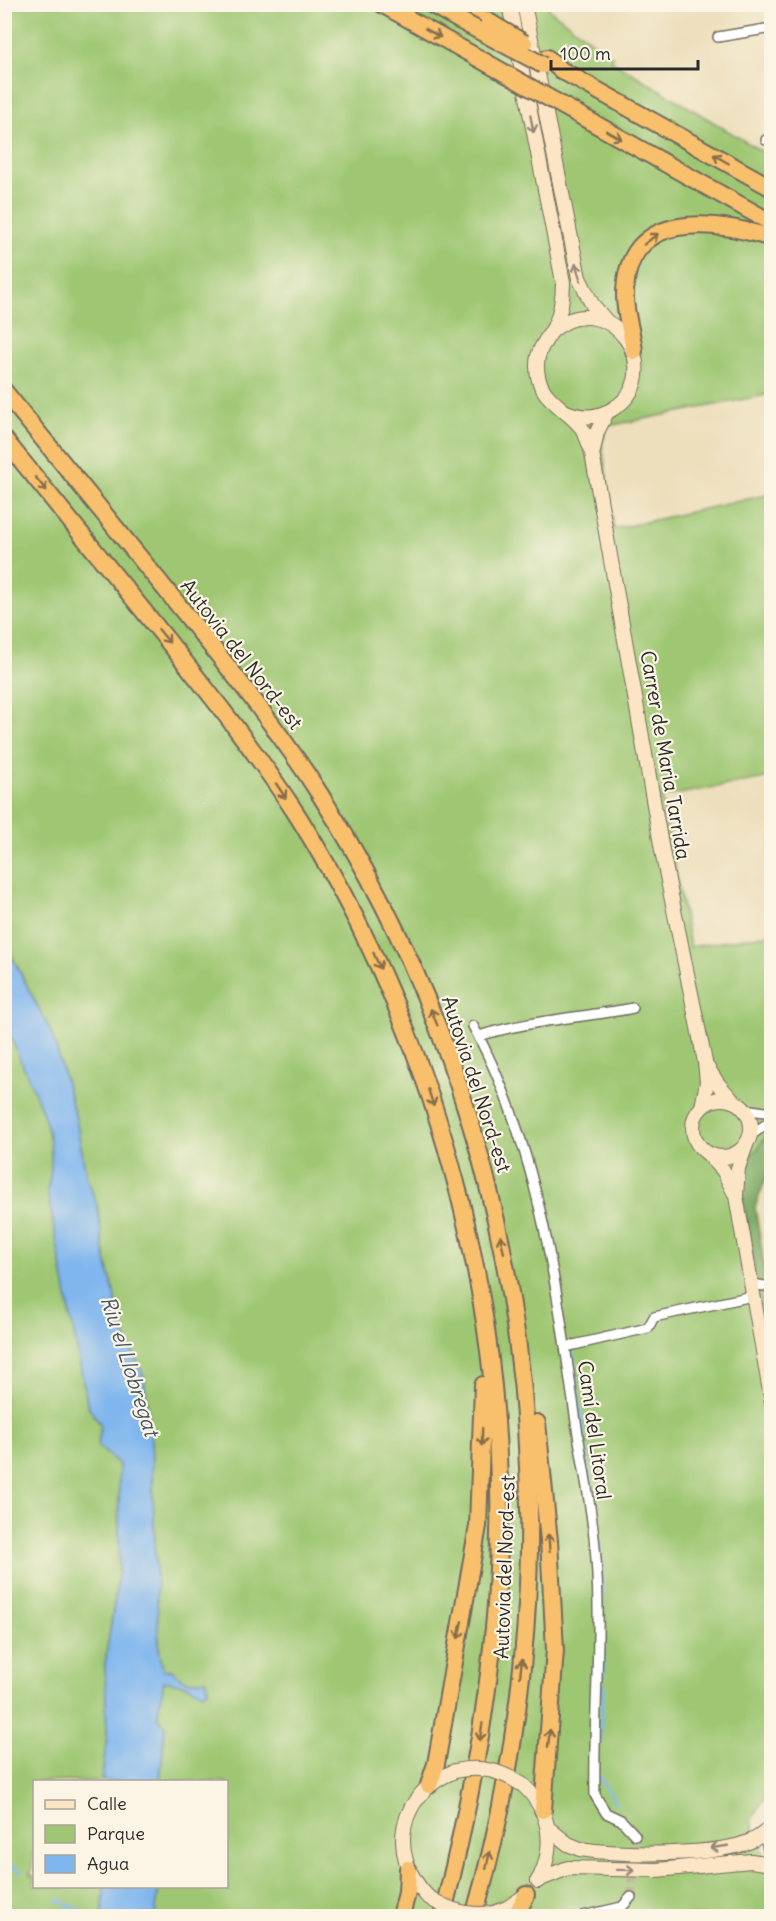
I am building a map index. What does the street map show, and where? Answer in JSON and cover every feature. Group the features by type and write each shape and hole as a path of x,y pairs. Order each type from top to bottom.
{"highway":[{"path":"382,4 771,223"},
{"path":"431,4 458,9 489,22 545,61"},
{"path":"458,9 545,61 771,188"},
{"path":"633,351 626,309 626,284 632,260 645,242 659,232 672,228 705,224 736,228 771,238"},
{"name":"Autovia del Nord-est","path":"4,391 259,707 323,799 366,872 425,994 460,1088 495,1209 515,1313 527,1426 528,1591 522,1660 509,1758 474,1917"},
{"name":"Autovia del Nord-est","path":"4,439 225,712 298,817 349,905 392,994 431,1097 461,1200 484,1315 497,1434 499,1545 496,1604 482,1728 470,1800 442,1917"},
{"path":"515,1313 537,1428 554,1621 555,1680 543,1810"},
{"path":"429,1785 438,1758 478,1526 484,1315"},
{"path":"401,1917 407,1893 408,1869"},
{"path":"516,1917 526,1895"}],"main road":[{"path":"509,4 563,282 562,304 551,332 538,355 537,375 545,394 585,434 592,453"},
{"path":"524,4 576,269 588,298 607,322 625,336 633,351 636,369 632,387 622,402 607,412 586,417 564,411"},
{"path":"551,332 563,323 577,318 593,318 607,322"},
{"path":"592,453 597,432 607,412"},
{"name":"Carrer de Maria Tarrida","path":"592,453 663,856 705,1062 707,1082 702,1107"},
{"name":"Carrer de Maria Tarrida","path":"705,1062 718,1084 739,1105"},
{"path":"736,1196 723,1170 698,1143 694,1131 695,1118 702,1107 717,1099 739,1105 750,1120 748,1141 738,1168 736,1196 771,1403"},
{"path":"707,1152 728,1156 748,1141"},
{"path":"489,1769 507,1775 523,1785 543,1810 548,1828 549,1853 538,1880 526,1895 507,1908 494,1913 462,1913 441,1906 428,1896 408,1869 403,1846 406,1821 416,1799 429,1785 455,1771 489,1769"},
{"path":"548,1828 568,1844 580,1849 658,1852 742,1844 762,1835 771,1826"},
{"path":"771,1826 768,1841 771,1856"},
{"path":"538,1880 568,1868 657,1870 751,1862 771,1864"}],"street":[{"path":"718,37 771,28"},
{"path":"479,1036 499,1029 574,1015 633,1008"},
{"name":"Camí del Litoral","path":"473,1026 499,1078 532,1178 547,1237 565,1347 596,1559 595,1795 606,1814 621,1820 635,1835"},
{"path":"739,1105 771,1113"},
{"path":"748,1141 771,1120"},
{"path":"565,1347 648,1328 654,1317 752,1290 770,1289"},
{"path":"583,1917 622,1907 631,1897"}],"green space":[{"path":"5,5 548,5 550,10 613,57 612,61 771,157 771,394 608,426 602,443 614,529 771,494 771,777 662,797 690,947 771,934 771,1128 757,1150 743,1161 771,1364 772,1786 751,1821 771,1875 771,1916 155,1916 159,1888 228,1888 228,1780 160,1780 165,1727 157,1717 164,1681 186,1685 203,1693 208,1690 206,1679 187,1680 179,1677 172,1670 163,1670 159,1649 151,1441 144,1377 123,1331 103,1247 98,1209 86,1175 76,1119 52,1034 5,942"},
{"path":"4,1014 49,1126 53,1168 47,1190 88,1407 101,1425 98,1446 119,1464 119,1571 105,1664 107,1735 102,1780 33,1780 31,1875 33,1876 33,1888 104,1888 103,1916 5,1916"},
{"path":"771,1128 771,1165 755,1207 771,1310 771,1364 740,1181 743,1161 757,1150"}],"water":[{"name":"Riu el Llobregat","path":"4,942 52,1034 76,1119 86,1175 98,1209 103,1247 123,1331 144,1377 151,1441 159,1649 163,1670 172,1670 188,1680 206,1679 208,1690 203,1693 186,1685 164,1681 157,1717 165,1726 160,1780 102,1780 107,1735 105,1664 119,1571 119,1464 98,1446 101,1425 88,1407 47,1190 51,1166 50,1143 38,1100 11,1037 5,1015 2,988"},
{"path":"104,1888 159,1888 155,1916 103,1916"}],"waterway":[{"path":"572,1351 595,1512"},
{"path":"599,1542 600,1552"},
{"path":"601,1561 604,1676"},
{"path":"599,1744 604,1683"},
{"path":"599,1777 616,1803"},
{"path":"4,1861 21,1872"},
{"path":"58,1900 92,1916"}],"tunnel":[{"path":"631,1897 635,1835"}]}
